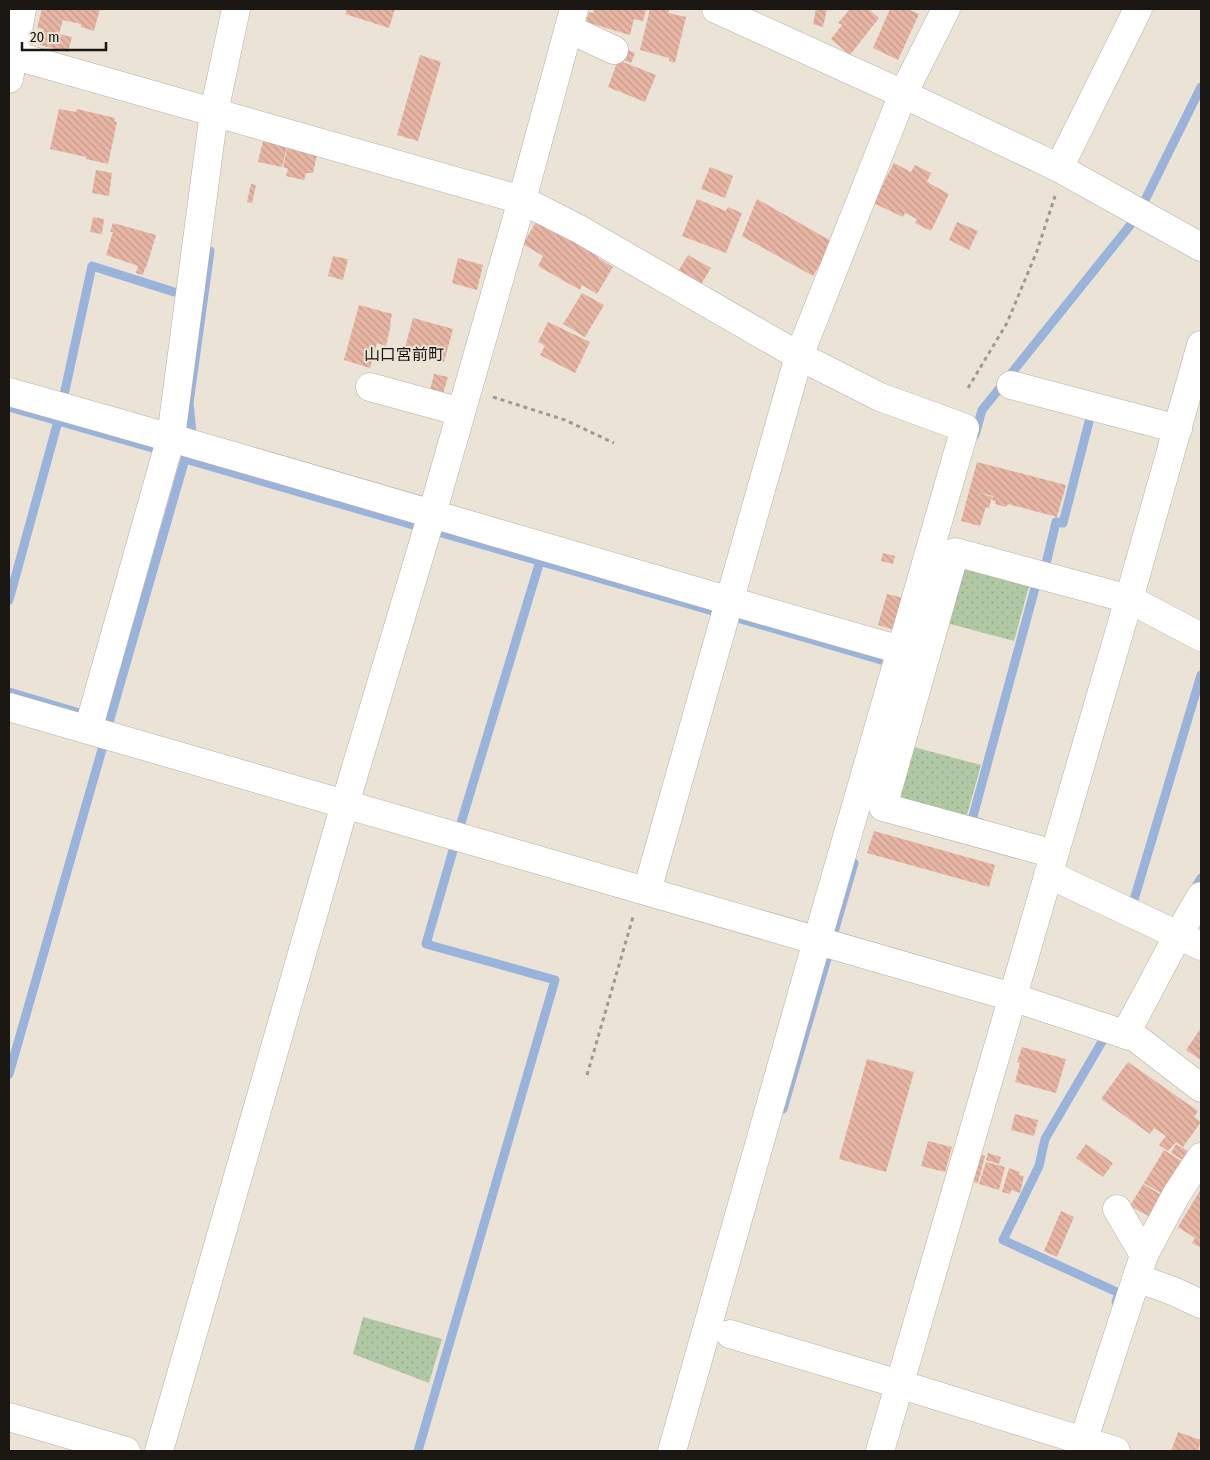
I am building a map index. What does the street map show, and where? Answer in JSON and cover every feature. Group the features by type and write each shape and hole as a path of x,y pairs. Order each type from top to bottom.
{"street":[{"path":"22,9 10,63 214,112 522,200 579,229 799,356 880,397 965,428 672,1451"},
{"path":"88,730 171,437 214,112 236,9"},
{"path":"716,9 903,94 1061,169 1201,247"},
{"path":"644,891 799,356 903,94 946,9"},
{"path":"1061,169 1138,9"},
{"path":"159,1451 345,804 465,400 571,19 614,50"},
{"path":"880,1451 1129,599 1201,345"},
{"path":"1011,385 1178,429"},
{"path":"370,387 465,400"},
{"path":"9,392 171,437 729,602 901,650"},
{"path":"1190,941 1051,864 883,807 954,552 1129,599 1201,637"},
{"path":"9,707 1012,997 1136,1038 1201,1088"},
{"path":"1126,1035 1190,941 1201,896"},
{"path":"1082,1446 1140,1267 1176,1195 1201,1156"},
{"path":"1117,1209 1140,1267 1173,1290 1201,1304"},
{"path":"730,1334 899,1384 1082,1446 1116,1451"},
{"path":"9,1418 126,1451"}],"path":[{"path":"968,388 1007,323 1037,251 1061,169"},
{"path":"465,400 565,420 614,444"},
{"path":"587,1075 644,891"}],"green space":[{"path":"971,566 1030,582 1014,641 943,622 957,569"},
{"path":"906,745 981,765 965,822 896,803"},
{"path":"363,1317 442,1339 429,1383 353,1354"}],"building":[{"path":"42,9 100,9 94,31 81,27 81,24 63,20 59,34 72,37 68,52 40,45 44,29 37,28"},
{"path":"347,9 395,9 389,28 345,14"},
{"path":"594,9 646,9 643,21 634,19 630,35 586,22 589,12 593,13"},
{"path":"650,9 669,10 668,13 686,17 675,63 669,61 669,58 640,50"},
{"path":"816,9 827,9 823,27 813,24"},
{"path":"850,9 868,9 879,18 850,55 831,39 842,25 838,23"},
{"path":"890,9 907,9 919,14 898,60 873,48"},
{"path":"620,47 635,53 631,63 616,57"},
{"path":"420,55 441,62 418,141 397,135"},
{"path":"618,60 656,75 645,102 608,87"},
{"path":"59,109 76,112 77,109 115,118 114,121 117,122 108,164 50,149"},
{"path":"263,141 287,147 282,167 258,162"},
{"path":"288,145 317,155 313,173 306,173 304,180 286,176 288,169 283,167"},
{"path":"894,163 911,172 915,165 931,173 927,182 949,194 931,231 915,223 917,219 905,213 903,217 873,203"},
{"path":"710,167 733,176 725,198 701,189"},
{"path":"96,170 112,173 109,196 92,193"},
{"path":"251,184 256,185 252,203 247,202"},
{"path":"697,199 726,211 728,207 742,213 726,253 682,236"},
{"path":"757,199 833,242 813,276 742,236"},
{"path":"93,217 104,219 102,234 90,232"},
{"path":"536,222 557,234 559,230 600,255 598,258 613,267 597,294 582,285 580,290 538,266 543,256 523,244"},
{"path":"957,222 978,231 969,250 949,240"},
{"path":"113,223 156,235 143,275 136,273 138,266 106,255 113,232 110,232"},
{"path":"688,255 711,268 700,286 677,273"},
{"path":"333,256 348,259 343,280 328,276"},
{"path":"458,258 483,265 477,290 452,283"},
{"path":"582,293 604,305 585,337 563,324"},
{"path":"359,305 392,314 386,346 377,343 370,368 344,360"},
{"path":"413,318 453,329 444,362 404,351"},
{"path":"548,322 590,342 575,373 540,355 545,346 538,342"},
{"path":"434,374 448,377 443,394 430,390"},
{"path":"977,462 1066,485 1057,517 1008,504 1006,507 995,504 996,501 992,500 993,496 977,492 992,497 989,508 986,507 980,526 961,521"},
{"path":"883,553 895,556 893,564 881,561"},
{"path":"887,594 903,598 895,630 878,625"},
{"path":"874,831 995,865 989,887 867,853"},
{"path":"1201,1028 1201,1060 1186,1050"},
{"path":"1022,1047 1066,1059 1056,1093 1015,1082 1020,1063 1017,1062"},
{"path":"867,1059 914,1072 886,1172 839,1159"},
{"path":"1128,1062 1198,1111 1194,1117 1201,1122 1183,1147 1176,1142 1168,1151 1159,1145 1166,1136 1154,1128 1150,1134 1101,1099"},
{"path":"1015,1114 1038,1120 1034,1136 1011,1130"},
{"path":"928,1141 952,1147 945,1172 921,1166"},
{"path":"1086,1144 1113,1163 1103,1177 1076,1158"},
{"path":"1176,1144 1193,1154 1188,1163 1171,1153"},
{"path":"1164,1150 1186,1164 1166,1196 1144,1183"},
{"path":"988,1153 1001,1157 999,1164 986,1160"},
{"path":"978,1154 985,1156 978,1183 970,1181"},
{"path":"986,1162 1005,1167 999,1190 979,1184"},
{"path":"1009,1168 1020,1172 1019,1175 1024,1176 1020,1193 1011,1190 1010,1194 1002,1192"},
{"path":"1143,1184 1165,1197 1152,1218 1130,1206"},
{"path":"1201,1189 1201,1248 1192,1243 1195,1238 1178,1227"},
{"path":"1061,1211 1074,1217 1057,1257 1044,1251"},
{"path":"1178,1432 1201,1440 1198,1451 1171,1451"}],"waterway":[{"path":"1145,200 1201,87"},
{"path":"1010,375 1132,223"},
{"path":"192,433 189,403 210,251"},
{"path":"64,395 92,266 174,292"},
{"path":"975,435 982,410 999,389"},
{"path":"9,407 156,449"},
{"path":"1045,568 1056,522 1063,523 1091,414"},
{"path":"9,600 58,421"},
{"path":"108,726 185,459 413,525"},
{"path":"435,531 716,612"},
{"path":"461,823 540,561"},
{"path":"981,823 972,820 1035,588"},
{"path":"734,617 888,662"},
{"path":"1133,903 1201,675"},
{"path":"9,692 83,714"},
{"path":"9,1074 103,746"},
{"path":"418,1451 555,980 426,944 454,847"},
{"path":"834,932 854,863"},
{"path":"1193,892 1201,878"},
{"path":"783,1109 828,955"},
{"path":"1103,1040 1045,1139 1039,1166 1003,1240 1119,1293 1116,1302"}],"district":[{"name":"山口宮前町","path":"404,354"}]}
